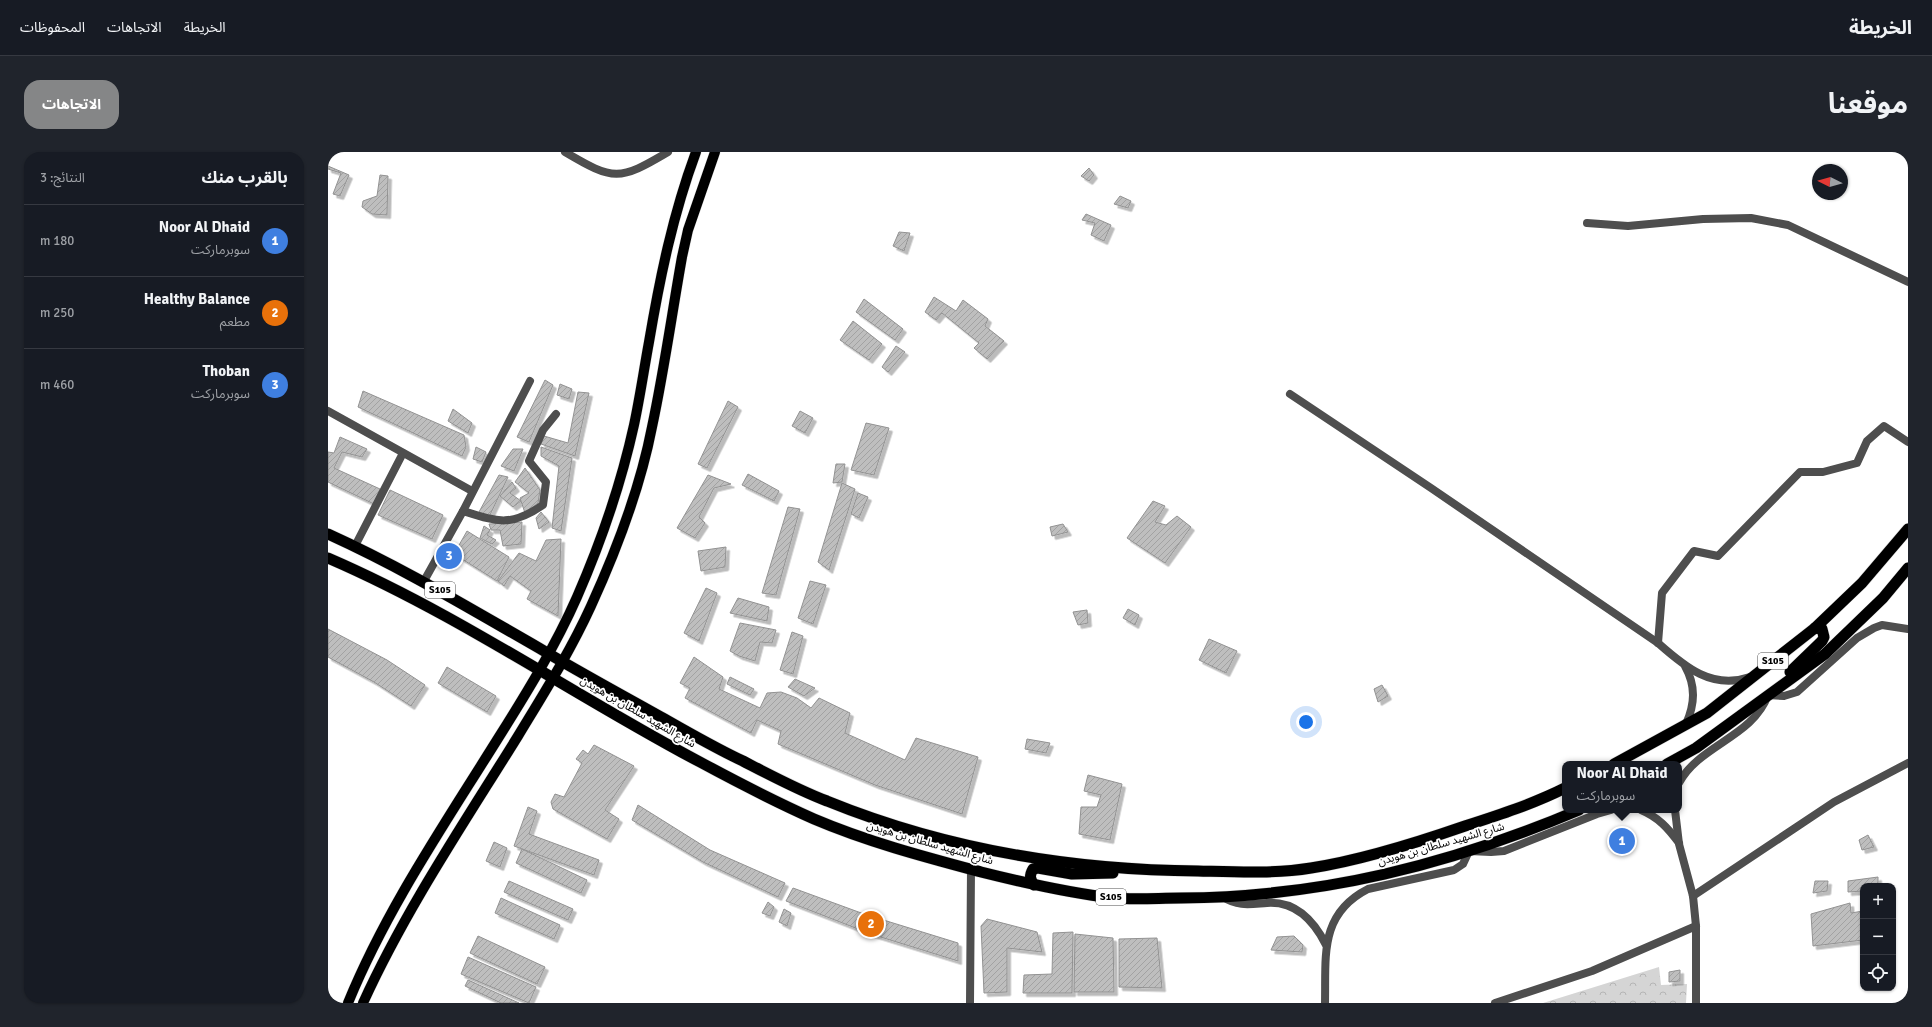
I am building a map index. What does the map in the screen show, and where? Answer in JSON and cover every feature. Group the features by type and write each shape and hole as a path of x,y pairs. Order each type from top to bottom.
{"highway":[{"name":"S105","path":"1619,761 1686,724 1725,700 1815,628 1862,583 1908,530"},
{"name":"شارع الشهيد سلطان بن هويدن","path":"328,534 424,581 548,654 738,759 826,801 877,819 971,845 1061,863 1129,870 1245,872 1311,868 1371,854 1433,837 1538,801 1562,789"},
{"name":"شارع الشهيد سلطان بن هويدن","path":"328,558 415,599 701,762 814,818 866,838 971,869 1034,885 1115,898 1223,897 1275,894 1331,886 1411,868 1469,851 1536,828 1572,813"},
{"name":"S105","path":"1672,761 1696,748 1840,641 1883,598 1908,568"},
{"path":"1781,686 1791,671 1822,641 1824,637 1822,629 1815,628"},
{"path":"1034,885 1030,880 1030,874 1033,870 1038,868 1072,874 1114,873 1129,870"}],"main road":[{"path":"348,1003 362,968 393,909 548,654 576,599 600,539 616,492 634,424 677,206 696,152"},
{"path":"363,1003 376,975 440,861 563,662 590,608 616,549 634,495 652,429 688,230 715,152"}],"street":[{"path":"565,152 593,168 608,174 616,175 636,170 668,152"},
{"path":"1587,223 1628,226 1703,219 1751,218 1780,223 1788,225 1908,282"},
{"path":"424,581 463,511 530,381"},
{"path":"1290,394 1658,643 1684,666 1706,678 1718,681 1742,680 1754,676"},
{"path":"328,412 472,492"},
{"path":"463,511 503,521 526,516 543,505 546,482 529,461 543,430 556,414"},
{"path":"1658,643 1662,593 1694,551 1718,556 1800,472 1823,472 1857,463 1867,441 1884,426 1908,442"},
{"path":"355,546 403,453"},
{"path":"1682,779 1692,764 1754,719 1763,708 1768,695 1777,696 1797,692 1857,638 1874,628 1882,626 1908,629"},
{"path":"1684,666 1690,677 1693,689 1692,707 1686,724"},
{"path":"1693,896 1834,802 1908,763"},
{"path":"1325,1003 1326,945 1333,921 1344,906 1357,894 1368,889 1454,870 1463,864 1469,851 1491,852 1504,850 1600,813"},
{"path":"1649,813 1654,815 1668,829 1679,844"},
{"path":"1675,813 1679,844 1693,896 1696,926 1696,1003"},
{"path":"970,1003 971,869"},
{"path":"1223,897 1234,903 1242,905 1270,903 1285,905 1299,910 1318,929 1326,945"},
{"path":"1495,1003 1592,971 1696,926"}],"green space":[{"path":"1659,967 1661,985 1687,984 1686,1003 1543,1003"}],"building":[{"path":"328,166 349,175 340,196 333,194 341,173 328,169"},
{"path":"1089,168 1094,175 1089,181 1081,176"},
{"path":"380,175 388,176 387,215 372,214 362,207 363,201 377,196"},
{"path":"1120,196 1131,201 1128,208 1114,204"},
{"path":"1086,214 1111,225 1104,241 1091,235 1095,223 1082,220"},
{"path":"899,232 910,233 904,251 893,246"},
{"path":"934,297 956,311 963,300 988,319 985,326 1004,341 987,359 974,348 979,343 942,313 936,320 925,312"},
{"path":"864,299 903,329 895,340 856,312"},
{"path":"853,321 882,344 869,360 840,340"},
{"path":"896,346 905,352 888,372 882,367"},
{"path":"545,380 553,385 529,442 517,437"},
{"path":"560,384 572,389 569,399 557,395"},
{"path":"363,391 464,435 466,447 462,456 358,407"},
{"path":"578,392 589,393 575,456 541,444 544,436 568,443"},
{"path":"728,401 738,407 707,468 698,464"},
{"path":"453,409 472,423 468,433 448,421"},
{"path":"800,411 813,418 805,433 792,426"},
{"path":"866,423 889,428 874,475 851,470"},
{"path":"340,437 367,449 362,457 342,452 334,468 380,489 374,504 328,482 328,452 334,453"},
{"path":"476,447 486,452 482,462 473,459"},
{"path":"541,447 572,458 561,531 552,528 559,466 541,456"},
{"path":"513,449 523,449 514,471 501,466"},
{"path":"836,464 845,464 842,482 833,483"},
{"path":"525,468 540,490 538,503 525,513 520,498 529,493 515,482"},
{"path":"748,474 779,491 774,501 742,485"},
{"path":"499,475 508,477 489,517 479,512"},
{"path":"708,475 731,484 714,488 699,517 705,523 695,538 677,528"},
{"path":"512,482 516,488 510,493 521,501 513,507 500,496"},
{"path":"842,483 855,489 829,570 818,562"},
{"path":"390,490 443,515 432,539 378,515"},
{"path":"858,493 868,497 859,518 851,514"},
{"path":"1153,501 1165,506 1155,522 1166,525 1177,516 1191,527 1165,563 1127,538"},
{"path":"788,507 800,509 776,595 762,593"},
{"path":"541,512 549,522 539,529 536,518"},
{"path":"522,522 521,544 503,546 500,530 491,530 489,524"},
{"path":"1063,524 1068,532 1052,536 1050,527"},
{"path":"484,526 490,530 487,535 496,540 492,544 480,538"},
{"path":"467,531 509,557 497,581 454,554"},
{"path":"561,539 558,616 527,599 531,591 510,576 504,586 498,581 519,553 536,561 546,540"},
{"path":"726,547 725,567 701,571 698,551"},
{"path":"810,581 826,585 813,624 798,618"},
{"path":"706,588 717,593 699,641 684,633"},
{"path":"738,598 769,607 767,621 730,613"},
{"path":"1128,609 1139,615 1135,625 1123,618"},
{"path":"1087,610 1088,623 1078,625 1073,612"},
{"path":"740,623 776,630 772,643 760,642 755,661 739,656 730,651"},
{"path":"328,629 387,660 425,685 411,706 374,682 328,657"},
{"path":"792,632 803,636 793,674 780,670"},
{"path":"1209,639 1237,651 1226,673 1199,660"},
{"path":"694,657 723,677 719,689 760,708 767,693 781,692 797,698 811,708 819,698 850,713 845,733 905,760 916,738 978,757 962,814 875,785 778,744 781,731 757,720 751,733 685,698 690,688 680,683"},
{"path":"447,667 496,696 487,712 438,683"},
{"path":"730,677 754,689 750,695 727,684"},
{"path":"795,679 815,688 804,696 788,687"},
{"path":"1382,685 1388,696 1378,702 1374,689"},
{"path":"1027,739 1050,743 1046,753 1025,749"},
{"path":"594,745 634,766 605,810 619,819 607,839 553,809 551,802 555,794 564,797 582,763 576,759 583,750 588,754"},
{"path":"1088,775 1122,784 1110,840 1079,834 1081,807 1097,807 1101,795 1084,791"},
{"path":"638,805 710,850 785,883 778,897 703,862 632,820"},
{"path":"528,807 537,811 529,834 599,860 594,875 514,846"},
{"path":"1868,835 1874,847 1862,850 1859,840"},
{"path":"494,842 507,848 500,867 486,861"},
{"path":"522,849 587,880 581,893 516,863"},
{"path":"1878,877 1878,883 1860,883 1860,891 1848,892 1848,881"},
{"path":"509,881 573,909 568,920 504,892"},
{"path":"1815,881 1828,881 1827,891 1813,893"},
{"path":"793,888 864,914 958,943 958,961 871,934 786,901"},
{"path":"501,898 560,925 554,939 495,913"},
{"path":"768,902 774,907 770,916 762,913"},
{"path":"1850,903 1851,913 1860,912 1860,940 1813,946 1811,914"},
{"path":"784,909 791,913 787,926 779,922"},
{"path":"987,919 1037,932 1042,952 1007,948 1007,992 984,993 981,926"},
{"path":"1073,932 1072,993 1023,993 1024,975 1052,974 1053,933"},
{"path":"1075,934 1113,938 1114,992 1074,992"},
{"path":"478,936 545,967 537,984 470,953"},
{"path":"1294,936 1303,945 1302,952 1271,950 1277,937"},
{"path":"1157,938 1162,988 1119,987 1119,939"},
{"path":"468,957 536,987 529,1003 461,974"},
{"path":"1680,970 1680,981 1669,982 1669,972"},
{"path":"468,980 519,1003 501,1003 465,986"}],"place":[{"name":"Thoban","path":"449,556"},
{"name":"Noor Al Dhaid","path":"1622,841"},
{"name":"Healthy Balance","path":"871,924"}]}
